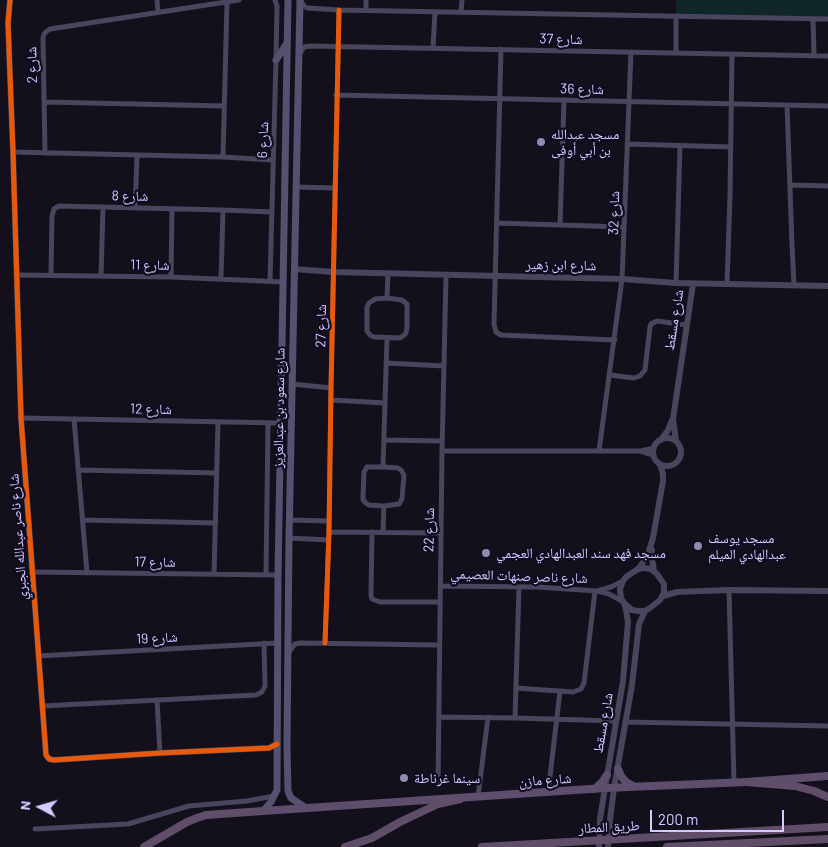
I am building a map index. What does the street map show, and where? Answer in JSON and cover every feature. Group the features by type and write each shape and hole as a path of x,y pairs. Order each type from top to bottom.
{"highway":[{"path":"746,782 795,786 828,797"},
{"path":"345,847 372,838 438,804 460,799"},
{"path":"144,847 187,822 206,815 263,811"},
{"name":"طريق المطار","path":"482,847 828,827"},
{"path":"667,847 828,840"}],"main road":[{"name":"شارع سعود بن عبدالعزيز","path":"276,793 275,748 278,698 278,575 288,0"},
{"name":"شارع سعود بن عبدالعزيز","path":"288,791 289,507 300,0"},
{"path":"276,60 288,40"},
{"path":"287,76 291,84 291,109 297,112"},
{"path":"286,121 292,118 297,121"},
{"path":"280,494 284,497 290,495"},
{"path":"280,504 286,503 289,507"},
{"path":"278,687 282,689 287,686"},
{"path":"278,698 283,696 287,699"},
{"path":"618,769 626,782 633,786"},
{"path":"594,789 599,786 607,775"},
{"name":"شارع مازن","path":"263,811 633,786 746,782 828,776"},
{"path":"263,811 276,793 288,791 291,798 306,808"}],"street":[{"name":"شارع ناصر عبدالله الجبري","path":"10,0 8,23 21,418 46,755 54,760 275,748"},
{"path":"156,0 158,12"},
{"name":"شارع 2","path":"45,154 43,38 46,31 239,0"},
{"name":"شارع 6","path":"270,281 277,6 275,0"},
{"path":"300,0 308,8 339,10 828,19"},
{"path":"366,0 366,10"},
{"path":"461,12 462,0"},
{"path":"223,157 227,2"},
{"name":"شارع 27","path":"325,643 330,521 339,10"},
{"path":"433,48 435,12"},
{"path":"676,16 676,53"},
{"path":"813,19 814,55"},
{"name":"شارع 37","path":"299,56 306,46 828,56"},
{"path":"501,49 494,324 496,332 501,336 615,340"},
{"name":"شارع 32","path":"598,451 622,279 630,52"},
{"path":"727,284 732,54"},
{"name":"شارع 36","path":"336,96 828,106"},
{"path":"560,225 564,100"},
{"path":"45,102 224,106"},
{"path":"787,105 794,285"},
{"path":"627,144 731,147"},
{"path":"676,283 680,146"},
{"path":"13,152 273,160"},
{"path":"136,208 137,156"},
{"path":"790,185 828,186"},
{"path":"296,187 335,188"},
{"name":"شارع 8","path":"51,274 52,216 54,210 59,206 272,212"},
{"path":"101,276 103,207"},
{"path":"171,277 172,209"},
{"path":"221,278 223,210"},
{"path":"497,223 624,227"},
{"name":"شارع ابن زهير","path":"294,269 334,272 622,279 692,284 828,286"},
{"path":"387,298 388,273"},
{"name":"شارع 11","path":"16,275 51,274 221,278 284,282"},
{"name":"شارع 22","path":"438,786 440,532 446,275"},
{"name":"شارع مسقط","path":"676,441 673,419 692,284"},
{"path":"375,299 402,300 408,308 406,333 400,338 387,338 371,336 367,331 368,303 375,299"},
{"path":"610,375 634,378 640,376 645,370 651,324 657,321 686,325"},
{"path":"383,467 387,338"},
{"path":"386,363 444,366"},
{"path":"292,384 331,388"},
{"path":"331,400 385,403"},
{"name":"شارع 12","path":"21,418 282,423"},
{"path":"74,419 87,572"},
{"name":"شارع مسقط","path":"661,440 673,419"},
{"path":"214,574 218,422"},
{"path":"266,575 268,423"},
{"path":"663,481 681,455 680,446 676,441 668,438 658,441 653,451 654,458 660,464 666,466 673,465"},
{"path":"384,440 442,442"},
{"path":"442,450 653,451"},
{"path":"654,571 652,558 653,538 663,481 660,464"},
{"path":"367,467 383,467 401,470 404,475 401,502 396,505 369,504 363,500 365,470 367,467"},
{"path":"78,470 217,473"},
{"path":"383,532 384,506"},
{"path":"82,520 216,523"},
{"path":"289,520 330,521"},
{"path":"329,532 440,532"},
{"path":"372,532 372,599 380,602 440,602"},
{"path":"289,538 329,540"},
{"path":"653,538 647,557 638,569 623,581 620,593 623,602 629,608 635,611 645,611 663,596 664,584"},
{"path":"638,569 647,568 654,571 664,584 677,592"},
{"name":"شارع 17","path":"32,572 278,575"},
{"name":"شارع ناصر صنهات العصيمي","path":"596,591 612,587 623,581"},
{"name":"شارع ناصر صنهات العصيمي","path":"440,586 519,587 596,591 609,594 623,602"},
{"path":"515,718 519,587"},
{"path":"663,596 677,592 729,590 828,591"},
{"path":"729,590 734,782"},
{"path":"516,688 574,692 581,689 584,683 596,591"},
{"name":"شارع مسقط","path":"598,847 600,819 623,681 628,622 623,602"},
{"name":"شارع مسقط","path":"608,847 614,788 632,685 639,624 645,611"},
{"path":"288,632 291,637 300,643"},
{"name":"شارع 19","path":"38,656 278,642"},
{"path":"42,706 256,695 262,692 265,686 264,643"},
{"path":"288,654 295,644 300,643 439,645"},
{"path":"623,681 626,684 632,685"},
{"path":"548,793 560,691"},
{"path":"620,696 625,693 629,698"},
{"path":"157,700 160,753"},
{"path":"439,717 616,721"},
{"path":"478,797 488,717"},
{"path":"625,722 828,726"},
{"path":"36,829 128,824 189,806 246,801 276,793"}],"green space":[{"path":"676,0 828,0 828,19 676,16"}],"cycle path":[{"path":"10,0 8,23 21,418 46,755 49,759 54,760 269,748 277,744"},
{"path":"325,643 329,532 339,10"}],"place":[{"name":"مسجد عبدالله بن أبي أوفى","path":"541,142"},
{"name":"مسجد يوسف عبدالهادي الميلم","path":"698,546"},
{"name":"مسجد فهد سند العبدالهادي العجمي","path":"486,553"},
{"name":"سينما غرناطة","path":"404,778"}]}
